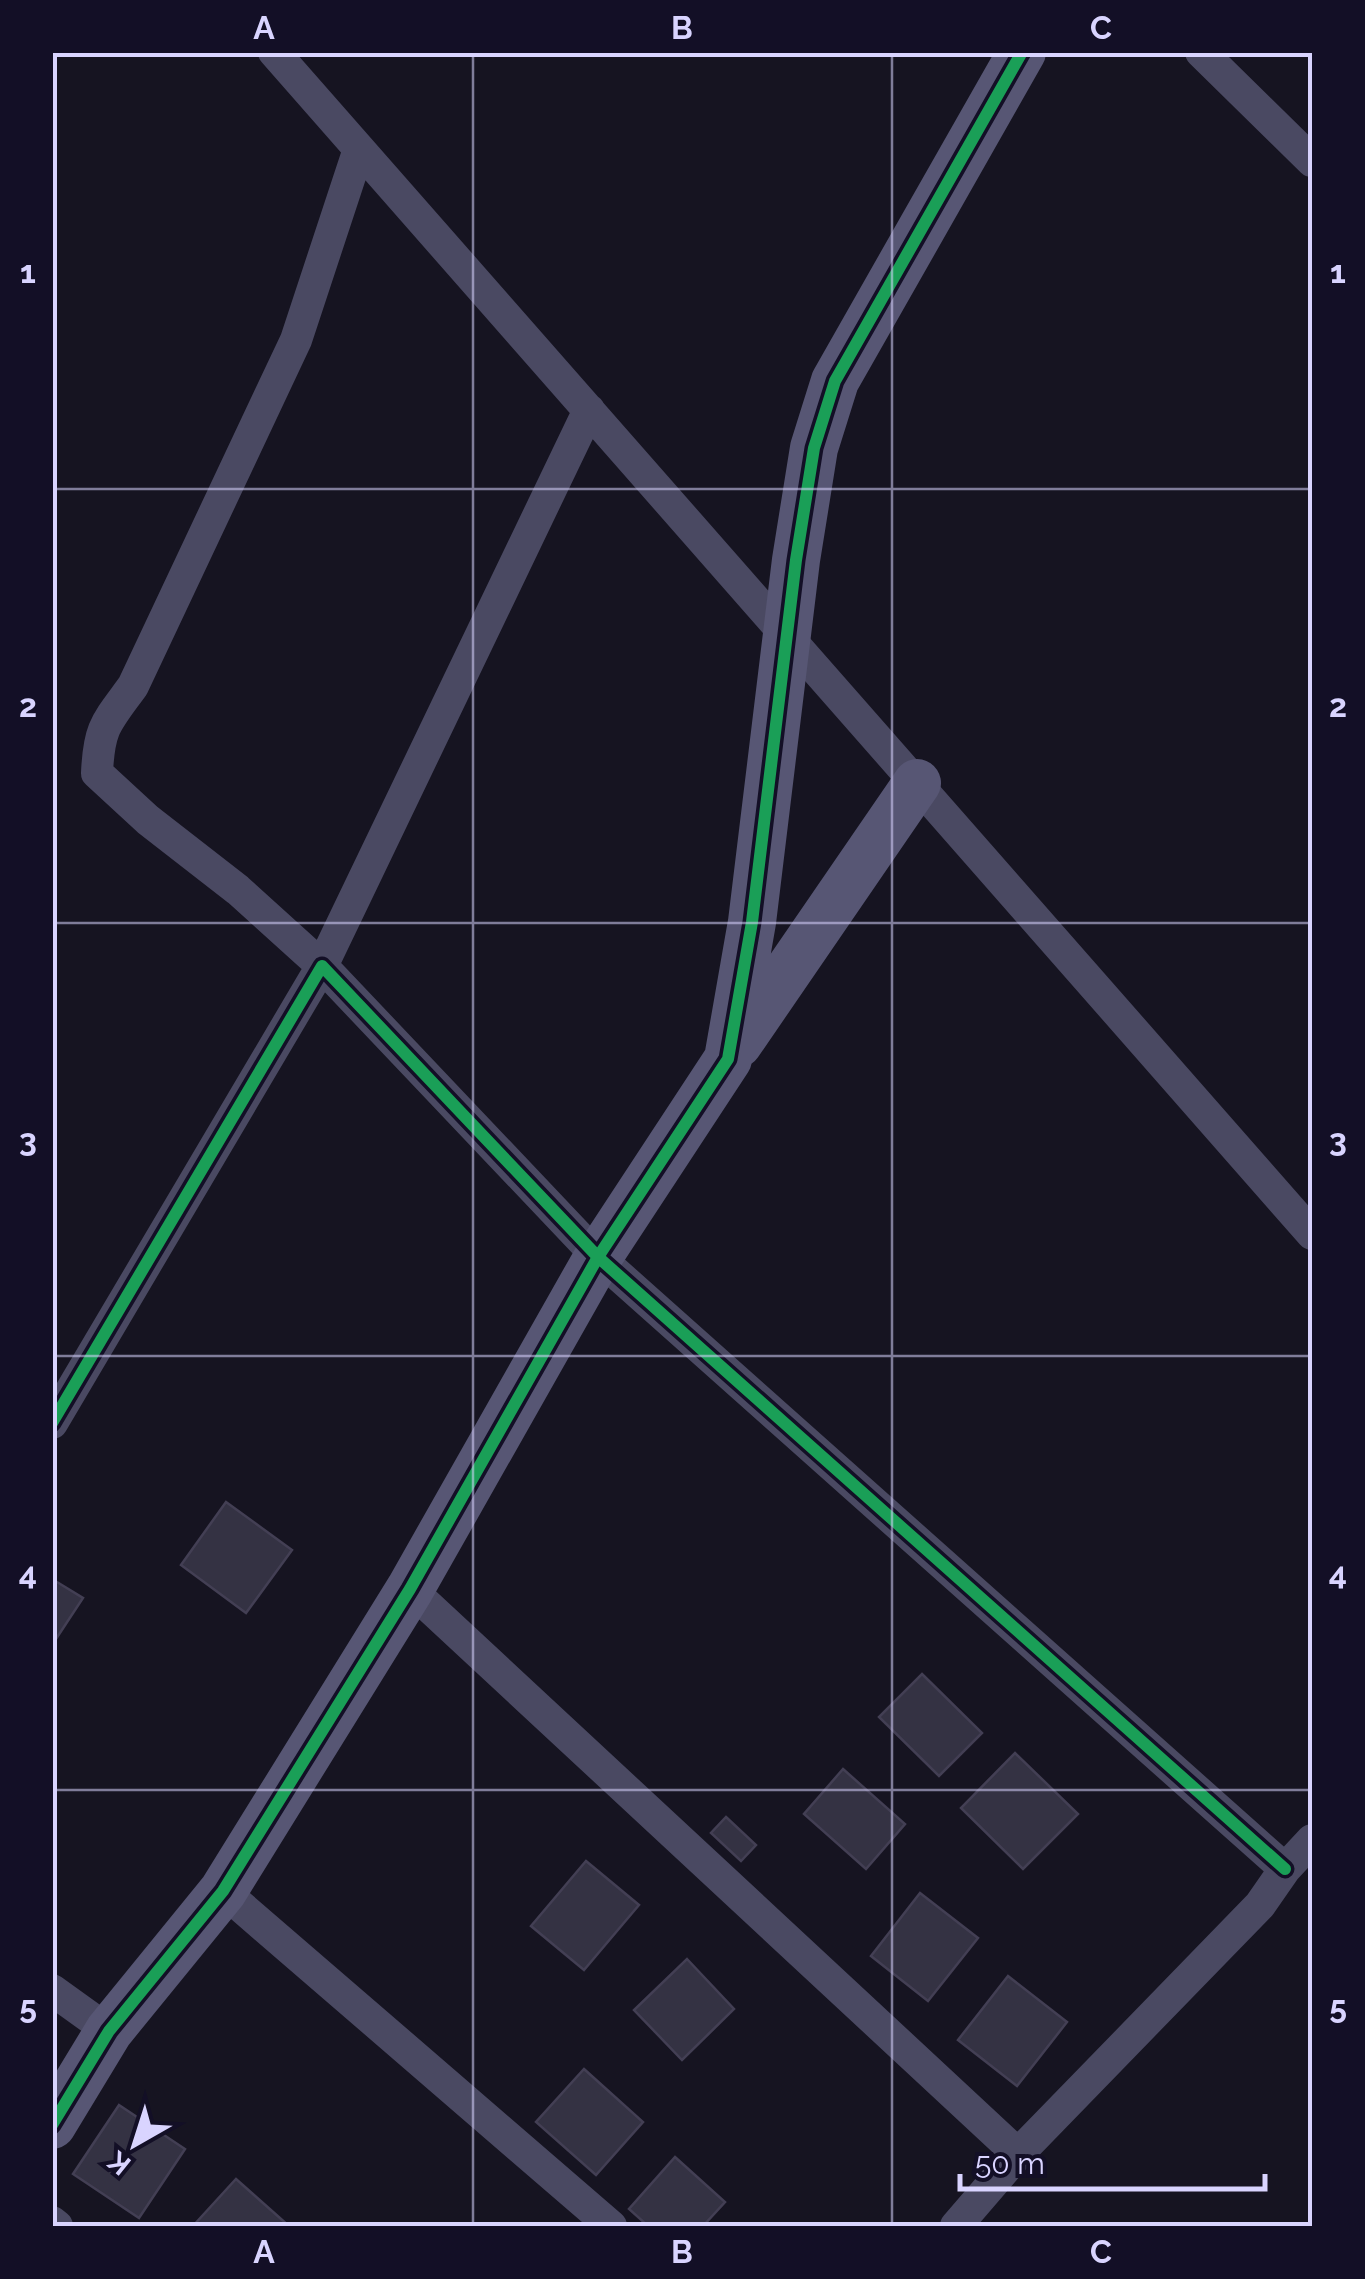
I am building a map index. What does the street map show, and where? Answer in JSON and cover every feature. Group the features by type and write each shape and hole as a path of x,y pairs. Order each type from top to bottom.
{"street":[{"path":"274,52 1312,1234"},
{"path":"728,1059 752,922 814,448 835,380 1022,52"},
{"path":"1201,52 1312,161"},
{"path":"359,149 296,340 132,686 104,726 98,740 96,773 148,820 238,890 322,966 598,1257 1285,1869"},
{"path":"52,1423 322,966 590,410"},
{"path":"52,2125 109,2031 223,1891 410,1589 598,1257 917,782"},
{"path":"410,1589 1018,2154"},
{"path":"956,2226 1018,2154 1260,1905 1312,1840"},
{"path":"223,1891 611,2226"},
{"path":"52,1990 109,2031"}],"building":[{"path":"226,1502 292,1550 246,1613 181,1565"},
{"path":"52,1579 83,1598 52,1645"},
{"path":"922,1674 982,1733 939,1776 879,1717"},
{"path":"1015,1753 1078,1814 1023,1869 961,1808"},
{"path":"843,1769 905,1824 866,1869 804,1814"},
{"path":"726,1817 756,1845 741,1861 711,1833"},
{"path":"586,1861 639,1905 584,1970 531,1926"},
{"path":"920,1893 978,1938 928,2001 871,1956"},
{"path":"687,1959 734,2009 682,2060 634,2010"},
{"path":"1008,1976 1067,2022 1017,2086 958,2040"},
{"path":"584,2069 643,2122 596,2175 536,2122"},
{"path":"119,2105 185,2149 139,2218 73,2174"},
{"path":"675,2157 725,2202 703,2226 648,2226 629,2209"},
{"path":"236,2179 289,2226 193,2226"}],"cycle path":[{"path":"52,2125 109,2031 223,1891 410,1589 598,1257 728,1059 752,922 796,560 814,448 835,381 1022,52"},
{"path":"52,1423 322,966 598,1257 1285,1869"}]}
